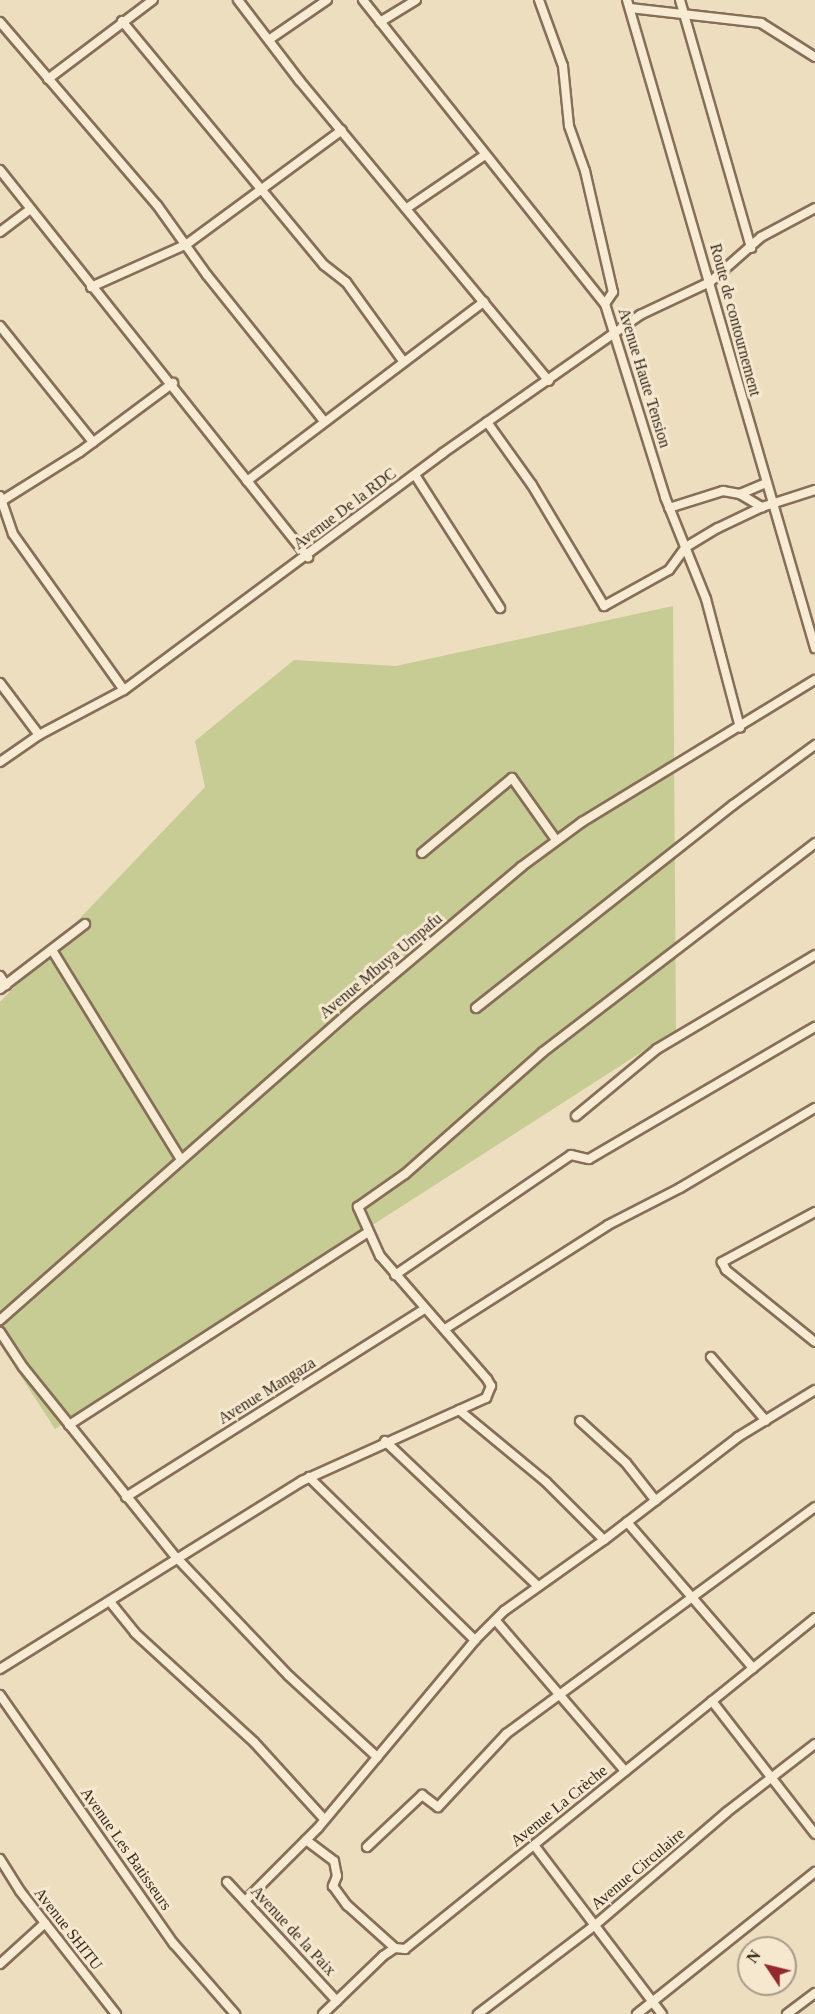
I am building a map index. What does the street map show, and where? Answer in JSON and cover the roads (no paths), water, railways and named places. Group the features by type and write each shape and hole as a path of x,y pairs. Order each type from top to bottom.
{"street":[{"path":"48,79 122,21 153,0"},
{"path":"238,0 549,381"},
{"path":"270,39 327,0"},
{"path":"363,0 605,304"},
{"path":"380,22 416,0"},
{"name":"Avenue Haute Tension","path":"539,0 563,66 569,126 585,171 613,292 605,304 617,333 669,508 706,599 740,728"},
{"path":"680,0 751,248"},
{"path":"628,4 761,23 815,57"},
{"name":"Route de contournement","path":"628,4 815,648"},
{"path":"122,21 324,265 346,282 403,361"},
{"path":"0,22 188,244 207,275 324,421"},
{"path":"91,286 188,244 342,130"},
{"path":"408,208 485,155"},
{"path":"0,170 131,339 173,383 247,482 308,557"},
{"name":"Avenue De la RDC","path":"0,762 39,735 124,690 308,557 415,475 640,315 710,282 776,227 815,208"},
{"path":"0,232 30,209"},
{"path":"247,482 403,361 484,302"},
{"path":"0,326 93,442"},
{"path":"124,690 13,534 2,511 1,499 93,442 173,383"},
{"path":"488,422 540,496 602,605 669,570 686,547 762,507 815,489"},
{"path":"415,475 500,608"},
{"path":"740,494 766,483"},
{"path":"669,508 723,491 740,494 762,507"},
{"name":"Avenue Mbuya Umpafu","path":"0,1320 364,1000 556,840 815,680"},
{"path":"0,683 39,735"},
{"path":"476,1008 733,805 815,746"},
{"path":"422,853 512,778 556,840"},
{"path":"0,1669 111,1603 176,1557 309,1477 385,1441 486,1398 491,1386 445,1329 424,1309 395,1275 367,1233 358,1207 411,1169 526,1065 815,843"},
{"path":"0,976 3,988 85,924"},
{"path":"52,950 181,1160"},
{"path":"576,1116 665,1043 815,955"},
{"path":"395,1275 570,1155 589,1159 815,1028"},
{"path":"445,1329 598,1231 815,1108"},
{"path":"815,1212 722,1262 726,1270 815,1342"},
{"path":"69,1425 367,1233"},
{"name":"Avenue Mangaza","path":"126,1497 424,1309"},
{"path":"0,1332 69,1425 176,1557 268,1656 377,1757"},
{"path":"711,1357 766,1421"},
{"path":"244,1901 306,1840 475,1640 504,1611 604,1540 699,1466 815,1390"},
{"path":"459,1410 546,1482 604,1540"},
{"path":"580,1421 626,1463 656,1501"},
{"path":"385,1441 538,1586"},
{"path":"309,1477 475,1640"},
{"path":"367,1847 422,1795 438,1807 506,1734 815,1507"},
{"path":"627,1522 753,1668"},
{"path":"111,1603 135,1633 254,1742 324,1819"},
{"name":"Avenue La Crèche","path":"323,2014 395,1948 405,1949 815,1618"},
{"path":"496,1621 625,1772"},
{"name":"Avenue Les Batisseurs","path":"0,1695 174,1944 234,2014"},
{"path":"712,1701 815,1834"},
{"name":"Avenue Circulaire","path":"478,2014 594,1926 727,1812 815,1744"},
{"path":"306,1840 334,1861 337,1876 333,1886 347,1905 395,1948"},
{"path":"534,1845 662,2014"},
{"name":"Avenue SHITU","path":"0,1859 45,1923 116,2014"},
{"path":"637,2014 815,1872"},
{"name":"Avenue de la Paix","path":"227,1882 338,2001"},
{"path":"0,1964 45,1923"},
{"path":"787,2014 815,1993"}]}
